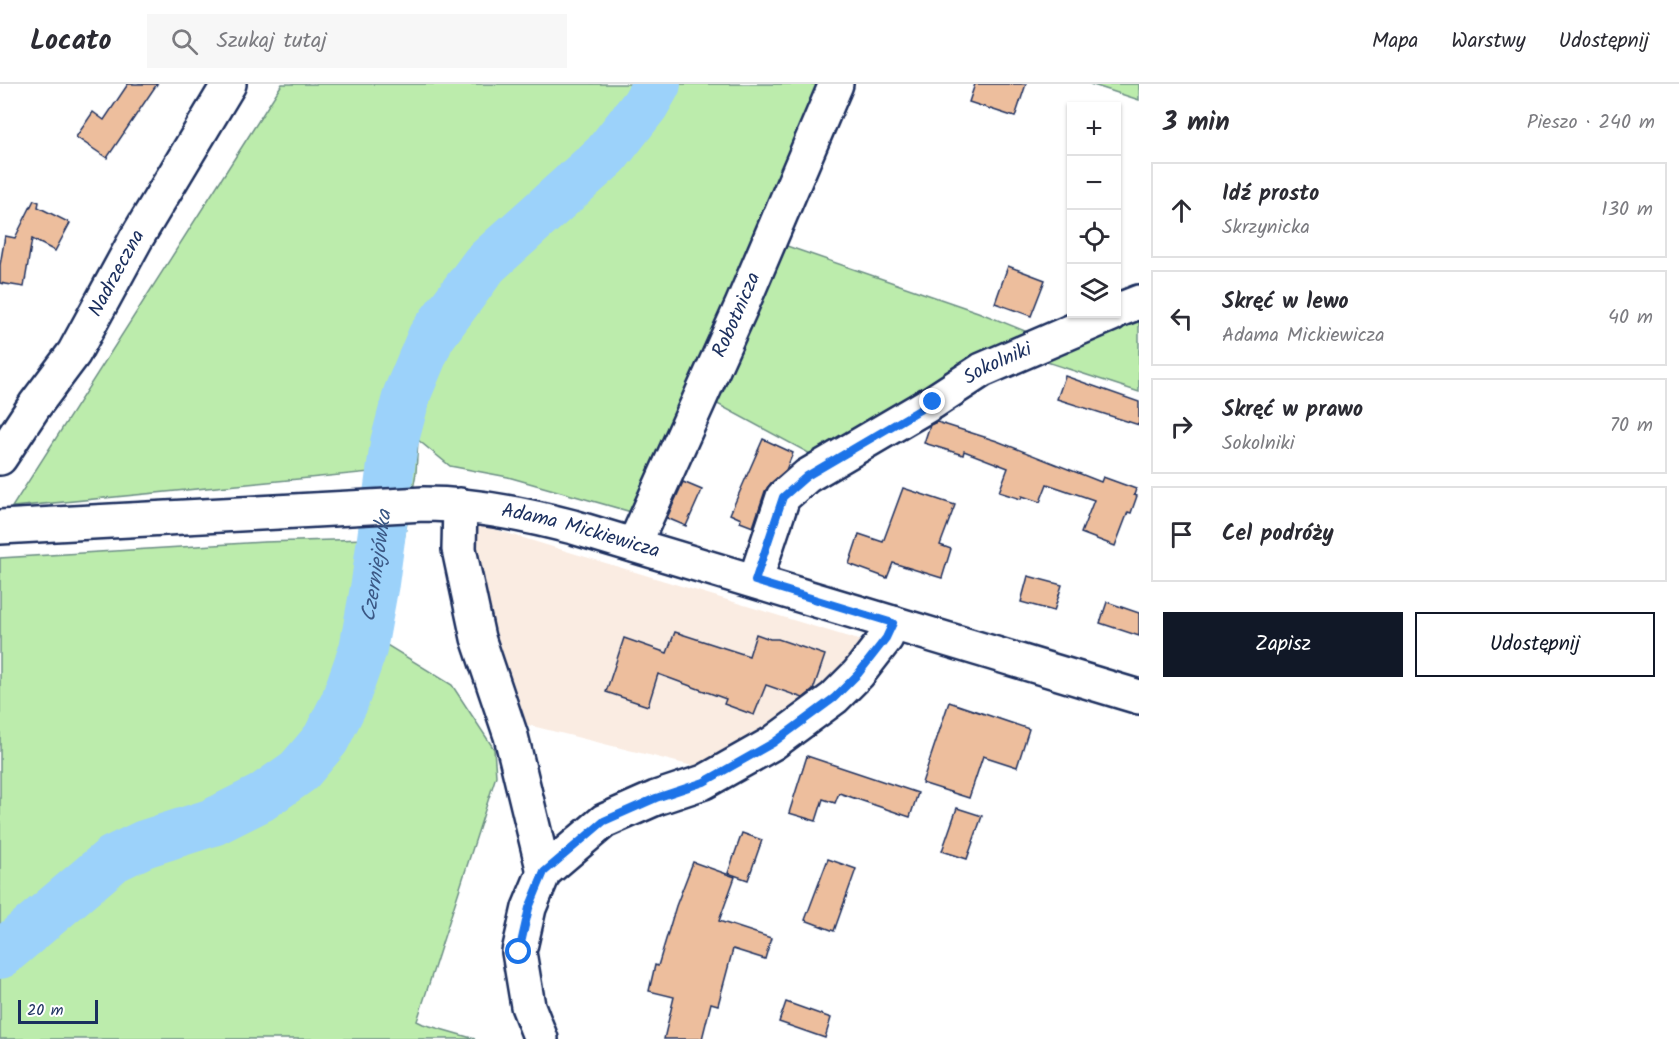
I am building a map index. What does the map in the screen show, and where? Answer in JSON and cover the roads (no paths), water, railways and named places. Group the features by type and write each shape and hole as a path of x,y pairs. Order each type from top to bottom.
{"street":[{"name":"Nadrzeczna","path":"0,458 35,405 74,353 136,239 229,84"},
{"name":"Robotnicza","path":"634,545 742,305 836,84"},
{"path":"1121,310 1139,302"},
{"name":"Sokolniki","path":"755,581 783,497 807,476 933,402 982,370 1103,318"},
{"name":"Adama Mickiewicza","path":"0,527 424,504 460,505 510,512 634,545 1139,698"},
{"path":"460,505 459,549 476,627 511,736 544,872"},
{"path":"541,1039 528,1006 519,952 529,908 544,872 604,821 656,798 704,782 773,743 821,709 858,674 886,638 893,623"}],"waterway":[{"name":"Czerniejówka","path":"0,955 113,859 144,844 213,822 261,798 299,771 326,739 344,703 363,649 375,583 394,443 407,394 431,337 485,264 606,155 645,105 657,84"}]}
